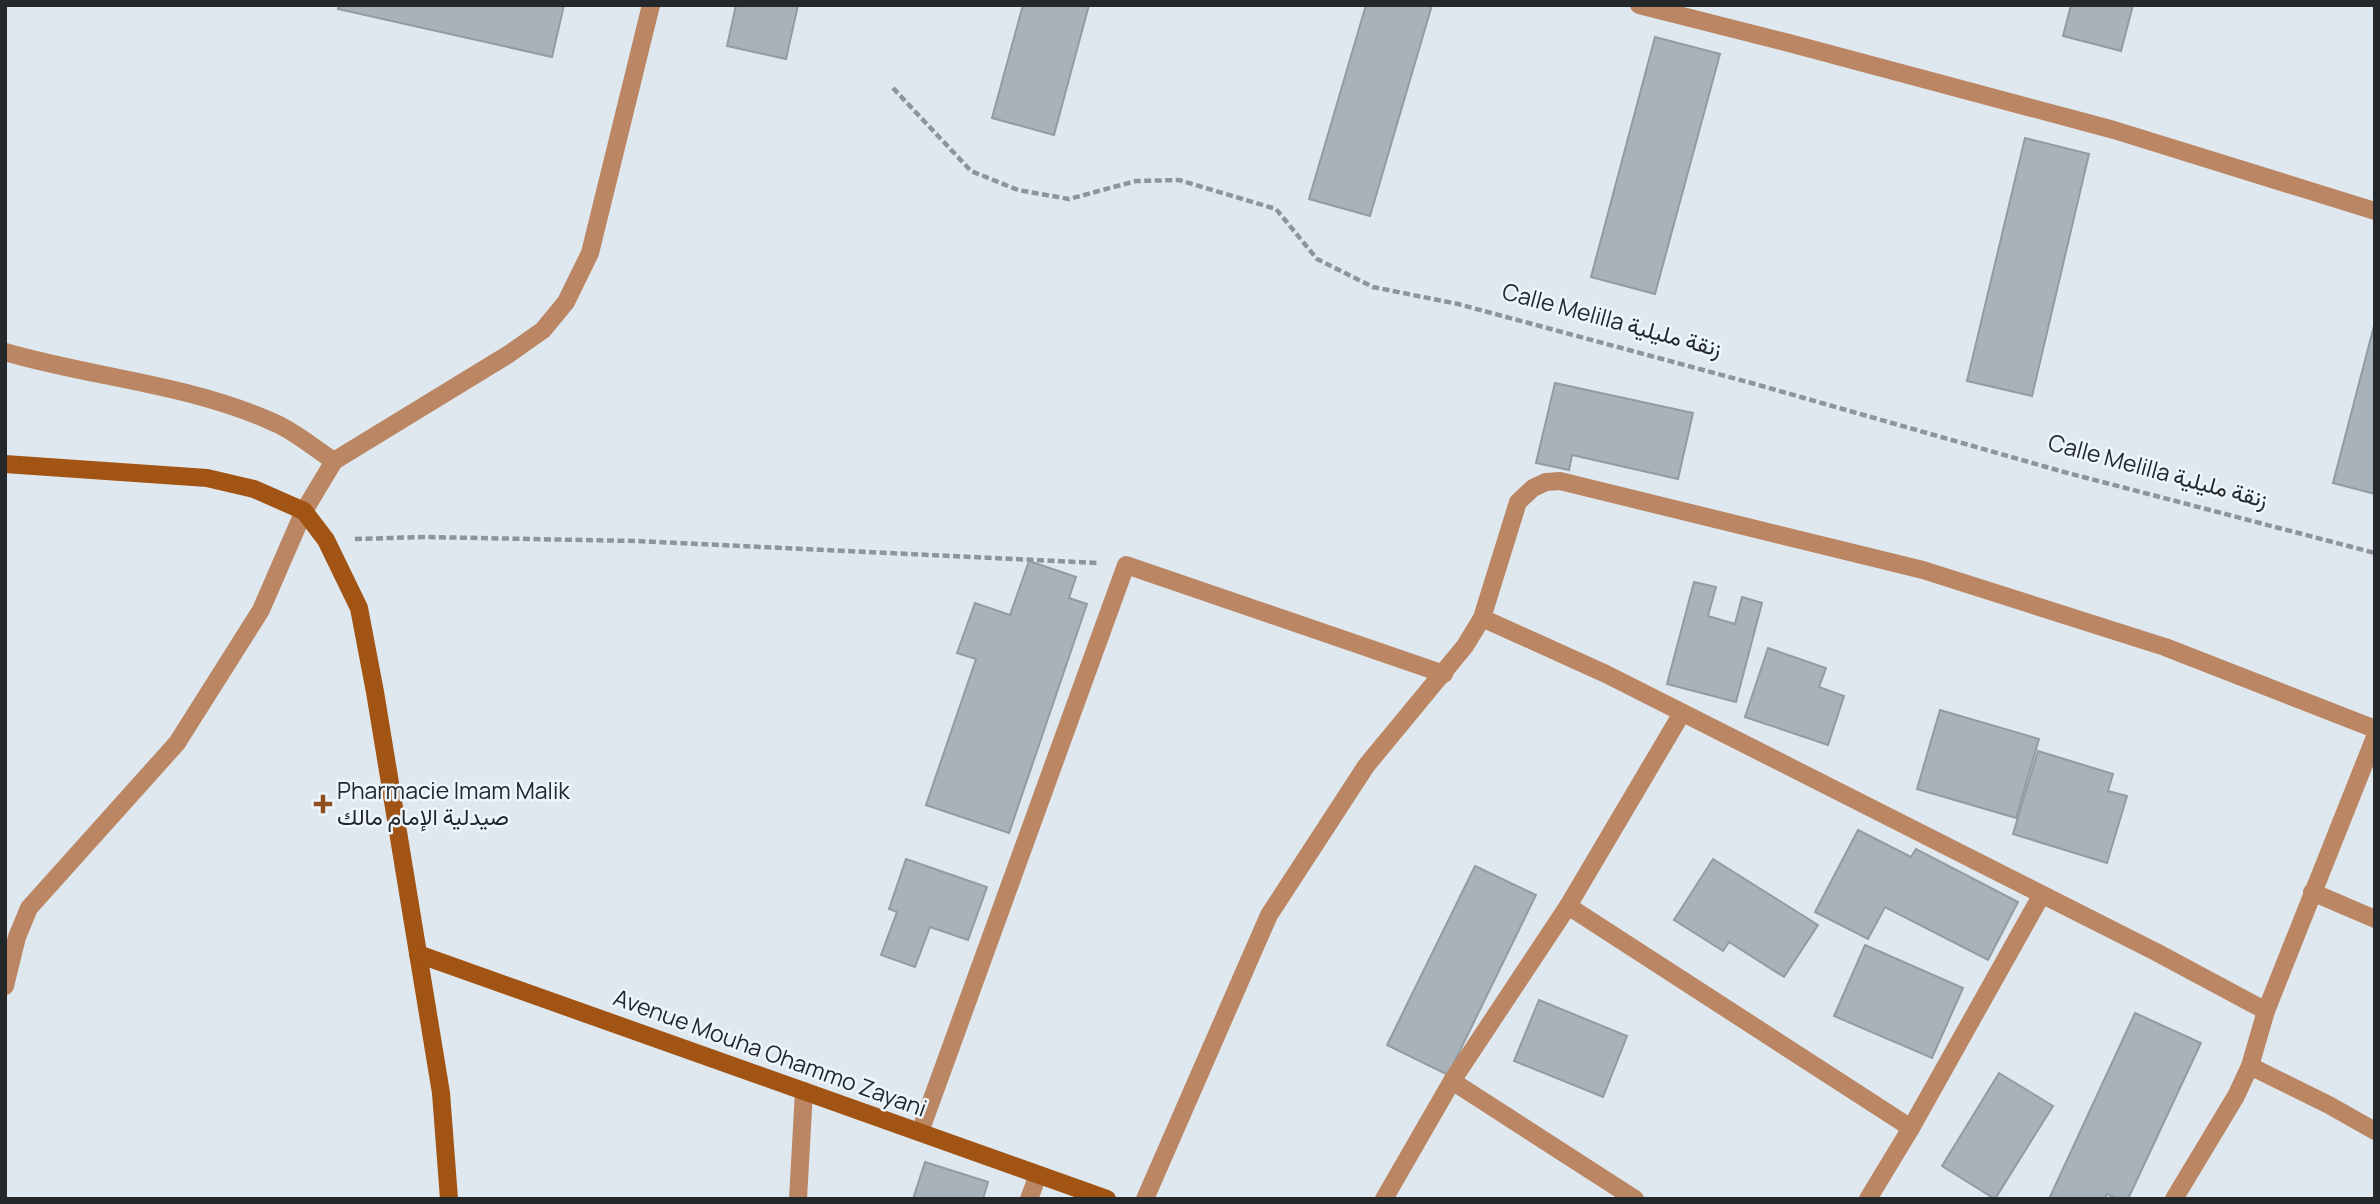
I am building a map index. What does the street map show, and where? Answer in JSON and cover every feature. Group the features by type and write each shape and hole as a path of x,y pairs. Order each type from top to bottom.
{"street":[{"path":"5,986 17,937 29,908 177,743 261,610 304,510 334,461 509,354 543,330 566,302 590,253 651,5"},
{"path":"1639,5 2114,130 2375,211"},
{"path":"5,352 36,361 151,384 219,403 277,423 334,461"},
{"path":"5,464 207,478 254,489 304,510 326,540 359,608 375,692 441,1093 449,1199"},
{"path":"1145,1199 1269,915 1366,766 1465,646 1482,618 1518,502 1533,488 1546,482 1560,481 1923,570 2165,647 2375,729"},
{"path":"920,1132 1126,565 1444,674"},
{"path":"1482,618 1606,674 2156,952 2266,1011"},
{"path":"1384,1199 1452,1081 1568,906 1682,713"},
{"path":"2174,1199 2236,1096 2250,1066 2266,1011 2375,737"},
{"path":"2312,892 2375,919"},
{"path":"1868,1199 1911,1128 2041,896"},
{"path":"1568,906 1911,1128"},
{"name":"Avenue Mouha Ohammo Zayani","path":"418,954 1107,1199"},
{"path":"2250,1066 2375,1131"},
{"path":"1452,1081 1635,1199"},
{"path":"798,1199 804,1091"},
{"path":"1029,1199 1038,1175"}],"path":[{"name":"Calle Melilla زنقة مليلية","path":"893,88 971,171 1018,190 1069,199 1136,181 1179,180 1276,209 1317,259 1373,286 1458,304 2064,471 2375,553"},
{"path":"326,540 425,537 636,541 1126,565"}],"building":[{"path":"339,5 564,5 552,57 338,9"},
{"path":"736,5 798,5 786,59 727,46"},
{"path":"1023,5 1089,5 1054,135 992,118"},
{"path":"1366,5 1432,5 1370,216 1309,199"},
{"path":"2071,5 2133,5 2121,51 2063,36"},
{"path":"1655,37 1720,54 1655,294 1591,277"},
{"path":"2025,138 2089,154 2032,396 1967,381"},
{"path":"2375,322 2375,494 2333,483"},
{"path":"1555,383 1693,413 1678,479 1572,455 1569,470 1536,463"},
{"path":"1029,561 1076,577 1069,598 1087,604 1009,833 926,805 976,659 957,653 975,603 1010,615"},
{"path":"1694,582 1716,587 1708,616 1735,624 1742,597 1762,603 1736,702 1667,684"},
{"path":"1768,648 1826,668 1819,687 1844,696 1828,745 1745,717"},
{"path":"1940,710 2039,739 2016,818 1917,789"},
{"path":"2038,751 2113,774 2108,791 2127,796 2107,863 2013,834"},
{"path":"1858,830 1911,857 1916,849 2018,902 1988,960 1885,907 1868,939 1815,912"},
{"path":"906,859 987,887 968,940 930,927 915,967 881,955 897,912 889,909"},
{"path":"1713,859 1818,925 1784,977 1729,942 1723,951 1674,920"},
{"path":"1475,866 1536,895 1448,1075 1387,1045"},
{"path":"1865,945 1963,988 1932,1058 1834,1016"},
{"path":"1539,1000 1627,1036 1603,1097 1514,1061"},
{"path":"2135,1013 2201,1043 2128,1199 2117,1199 2107,1194 2105,1199 2049,1199"},
{"path":"1999,1073 2053,1106 1995,1199 1942,1166"},
{"path":"925,1162 988,1182 983,1199 913,1199"}],"place":[{"name":"Pharmacie Imam Malik صيدلية الإمام مالك","path":"323,804"}]}
